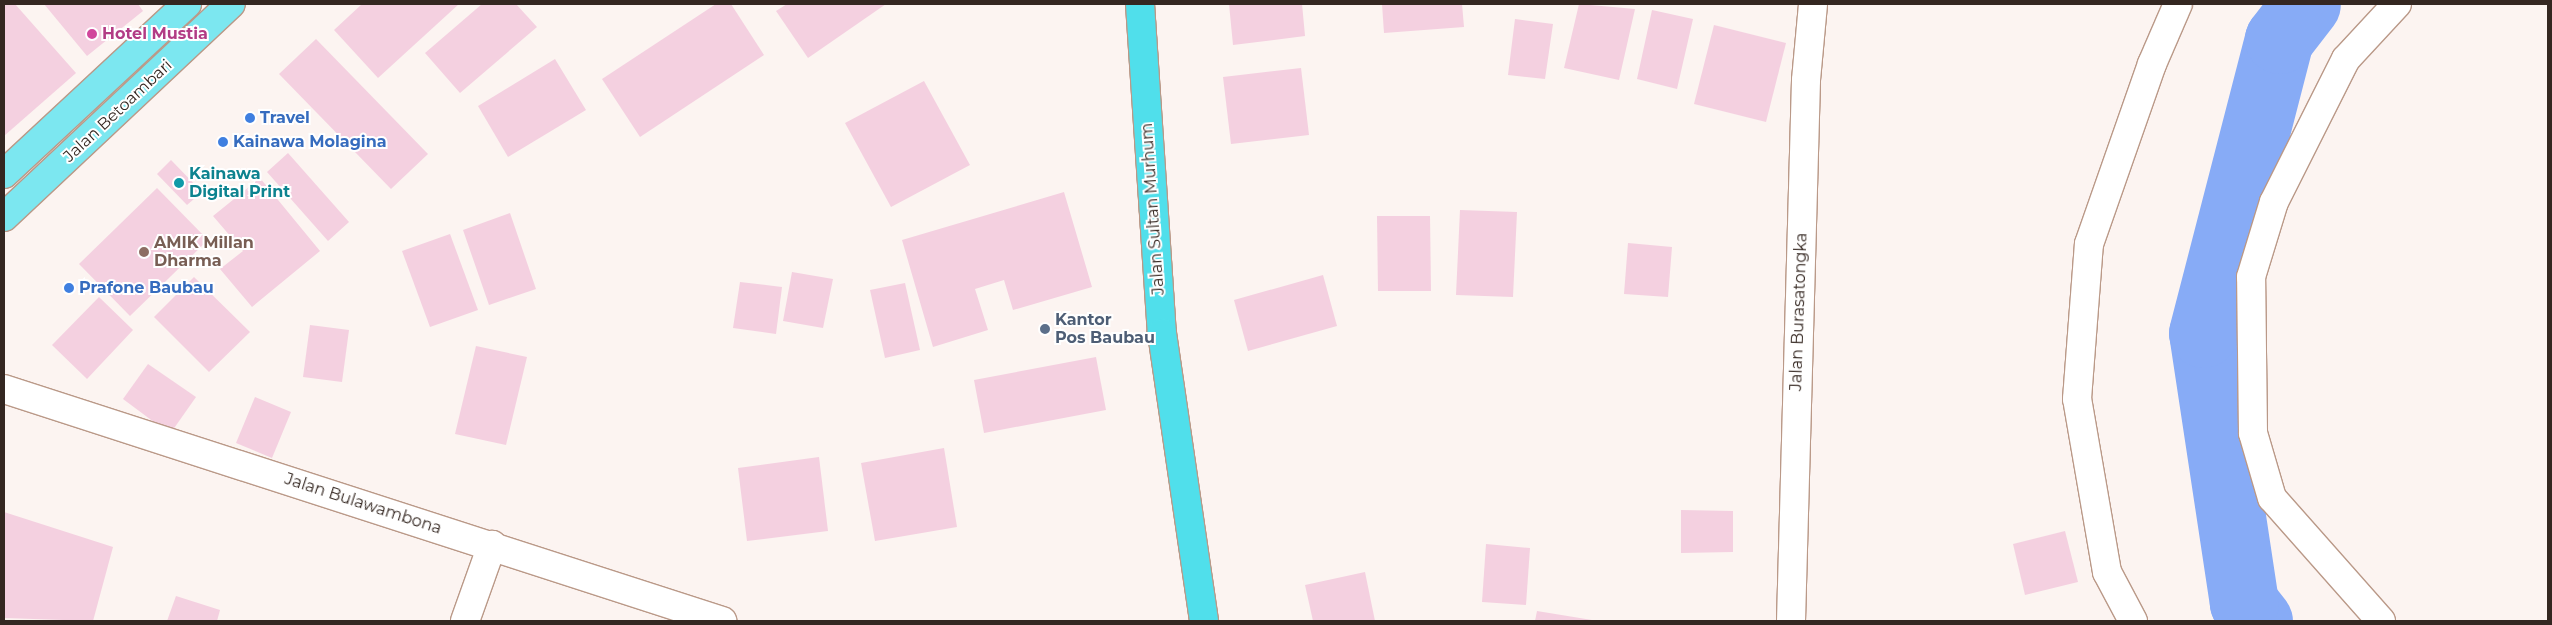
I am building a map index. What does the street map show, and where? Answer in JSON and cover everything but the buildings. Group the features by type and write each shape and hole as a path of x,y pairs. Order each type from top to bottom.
{"highway":[{"name":"Jalan Sultan Murhum","path":"1140,4 1162,333 1204,621"}],"main road":[{"name":"Jalan Betoambari","path":"4,174 187,4"},
{"name":"Jalan Betoambari","path":"4,217 231,4"}],"street":[{"name":"Jalan Burasatongka","path":"1791,621 1806,80 1813,4"},
{"path":"2133,621 2107,572 2077,399 2089,244 2152,64 2178,4"},
{"path":"2380,621 2272,498 2253,433 2252,277 2274,202 2346,59 2397,4"},
{"name":"Jalan Bulawambona","path":"4,389 492,545 722,621"},
{"path":"465,621 492,545"}],"waterway":[{"path":"2258,621 2244,603 2203,333 2279,39 2306,4"}],"place":[{"name":"Hotel Mustia","path":"92,34"},
{"name":"Travel","path":"250,118"},
{"name":"Kainawa Molagina","path":"223,142"},
{"name":"Kainawa Digital Print","path":"179,183"},
{"name":"AMIK Millan Dharma","path":"144,252"},
{"name":"Prafone Baubau","path":"69,288"},
{"name":"Kantor Pos Baubau","path":"1045,329"}]}
